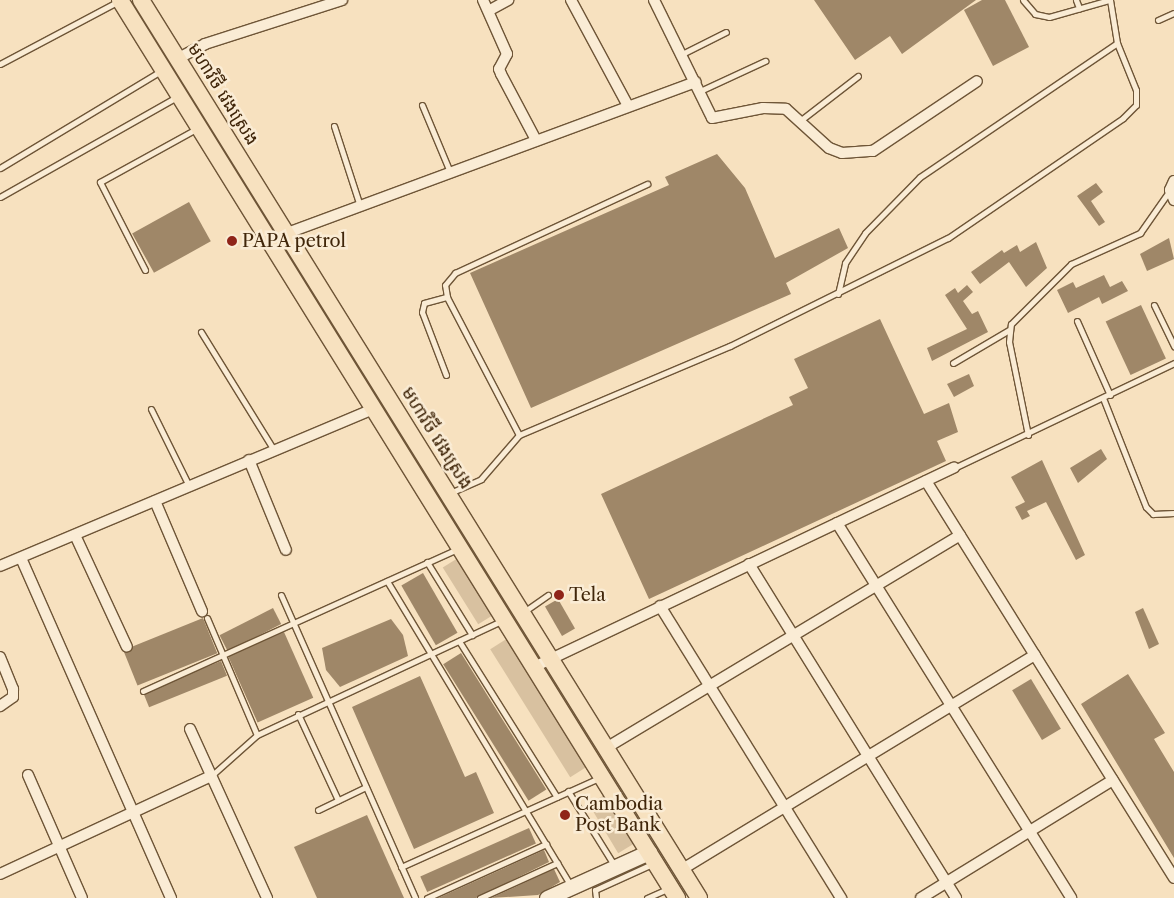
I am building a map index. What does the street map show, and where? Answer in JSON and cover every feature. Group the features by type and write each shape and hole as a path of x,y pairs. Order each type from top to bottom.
{"main road":[{"path":"120,0 674,893"},
{"name":"មហាវិថី វេងស្រេង","path":"141,0 699,898"},
{"path":"432,504 448,494"}],"street":[{"path":"178,58 205,44 342,0"},
{"path":"484,0 508,54 499,69 536,140"},
{"path":"490,10 508,0"},
{"path":"571,0 628,106"},
{"path":"654,0 698,86 712,118 763,108 786,109 801,120 829,148 865,153 977,81"},
{"path":"270,242 286,232 628,106 698,86"},
{"path":"0,566 374,409"},
{"path":"249,460 286,550"},
{"path":"534,667 550,657 954,468"},
{"path":"926,481 1174,878"},
{"path":"155,501 205,614"},
{"path":"837,523 1071,898"},
{"path":"74,535 126,647"},
{"path":"606,748 960,535"},
{"path":"21,558 171,898"},
{"path":"749,564 956,898"},
{"path":"660,606 841,898"},
{"path":"682,870 784,806 1035,655"},
{"path":"0,658 13,689 13,697 0,706"},
{"path":"190,728 267,898"},
{"path":"28,774 82,898"},
{"path":"0,874 211,776"},
{"path":"921,898 1113,780"},
{"path":"547,898 615,867 652,857"}],"lane":[{"path":"0,64 120,0"},
{"path":"448,494 481,479 518,434 730,346 948,238 1123,118 1136,105 1136,90 1117,43 1109,0 1049,17 1036,14 1023,0"},
{"path":"1076,0 1079,8"},
{"path":"1158,20 1174,13"},
{"path":"682,54 726,32"},
{"path":"838,294 845,263 865,233 920,178 1117,43"},
{"path":"698,86 765,61"},
{"path":"0,168 163,70"},
{"path":"801,120 858,76"},
{"path":"0,197 180,96"},
{"path":"422,105 450,172"},
{"path":"334,126 360,206"},
{"path":"145,270 100,182 199,127"},
{"path":"518,434 447,297 445,285 455,273 647,184"},
{"path":"953,363 1009,330 1042,289 1071,264 1140,233 1173,190"},
{"path":"446,375 422,312 424,303 447,297"},
{"path":"1154,305 1174,346"},
{"path":"1078,321 1110,394"},
{"path":"1009,330 1028,435"},
{"path":"201,332 274,450"},
{"path":"954,468 1028,435 1174,363"},
{"path":"1103,398 1146,507 1153,514 1174,513"},
{"path":"151,408 189,486"},
{"path":"143,692 460,548"},
{"path":"427,562 472,635"},
{"path":"386,581 569,883"},
{"path":"281,595 415,898"},
{"path":"522,613 548,595"},
{"path":"205,614 257,735"},
{"path":"211,776 257,735 298,714 505,620"},
{"path":"459,641 556,797"},
{"path":"298,714 338,800"},
{"path":"401,867 602,776"},
{"path":"318,810 366,787"},
{"path":"568,791 615,867"},
{"path":"427,898 546,844"},
{"path":"596,898 595,890 652,857"},
{"path":"480,898 557,863"},
{"path":"647,898 674,893"}],"shaded area":[{"path":"458,558 494,615 478,624 443,568"},
{"path":"508,638 588,766 570,777 490,649"},
{"path":"606,794 635,843 618,853 589,804"}],"building":[{"path":"814,0 976,0 902,54 890,36 855,60"},
{"path":"982,0 1005,0 1029,47 993,66 964,10"},
{"path":"717,154 745,188 775,258 839,228 848,248 786,283 791,294 531,408 470,273 669,185 665,177"},
{"path":"1096,183 1103,192 1091,201 1105,222 1099,226 1077,196"},
{"path":"189,202 211,241 154,273 132,234"},
{"path":"1169,238 1174,259 1147,271 1140,254"},
{"path":"1036,242 1047,268 1026,287 1009,262 980,284 971,272 1002,250 1004,253 1017,245 1020,252"},
{"path":"1104,275 1110,287 1122,281 1128,291 1102,304 1099,297 1068,313 1057,290 1073,282 1076,288"},
{"path":"967,285 973,292 963,301 972,314 978,311 988,332 932,361 927,348 967,329 945,295 955,288 958,293"},
{"path":"1141,305 1166,358 1131,375 1106,321"},
{"path":"880,319 924,414 949,403 958,432 937,441 946,461 649,599 601,494 793,405 789,397 808,388 794,359"},
{"path":"969,374 974,386 954,397 947,384"},
{"path":"1101,449 1107,459 1078,483 1070,468"},
{"path":"1042,460 1085,555 1076,560 1046,502 1027,511 1030,516 1022,520 1015,507 1025,502 1011,477"},
{"path":"423,573 458,633 436,645 401,586"},
{"path":"558,599 575,628 562,636 545,606"},
{"path":"273,608 281,624 228,651 220,635"},
{"path":"1143,608 1159,644 1149,649 1135,612"},
{"path":"203,618 217,653 137,685 123,650"},
{"path":"391,619 403,635 408,656 340,687 326,670 322,648"},
{"path":"284,632 313,698 258,723 228,657"},
{"path":"461,653 546,790 529,801 443,664"},
{"path":"221,661 227,676 149,707 143,692"},
{"path":"1128,674 1165,733 1154,739 1174,772 1174,858 1081,704"},
{"path":"420,676 465,777 476,772 494,813 414,849 352,707"},
{"path":"1031,679 1061,729 1042,740 1012,690"},
{"path":"367,815 404,898 317,898 294,847"},
{"path":"529,828 536,844 427,892 420,876"},
{"path":"544,850 549,862 476,898 438,898"},
{"path":"554,869 560,882 538,895 491,898"}],"place":[{"name":"PAPA petrol","path":"232,241"},
{"name":"Tela","path":"559,595"},
{"name":"Cambodia Post Bank","path":"565,815"}]}
